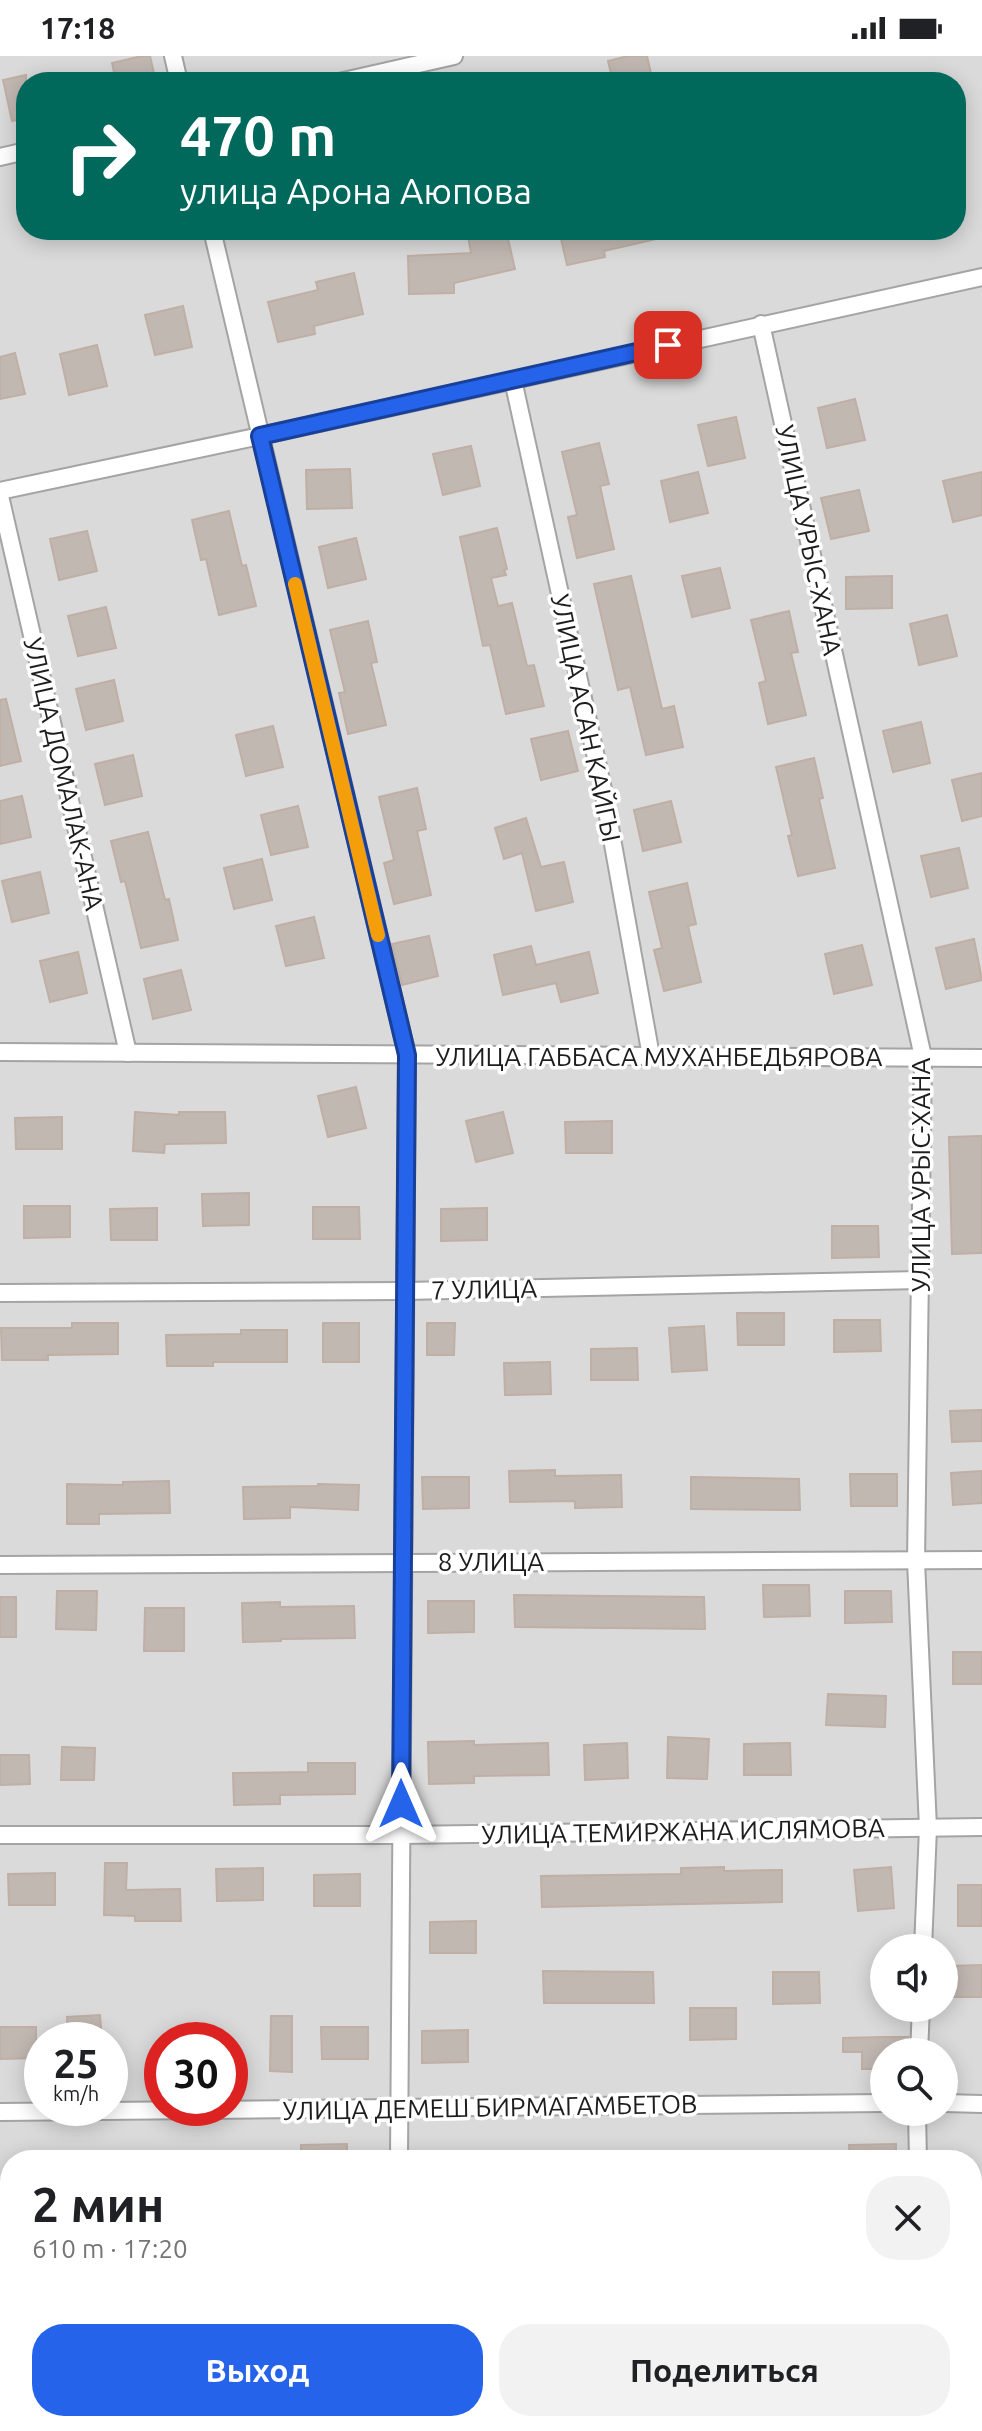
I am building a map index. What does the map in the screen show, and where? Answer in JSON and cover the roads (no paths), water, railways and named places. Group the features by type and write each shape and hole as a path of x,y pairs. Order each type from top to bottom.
{"street":[{"path":"383,72 454,56"},
{"path":"214,240 407,1055 399,2150"},
{"path":"0,493 982,277"},
{"name":"УЛИЦА УРЫС-ХАНА","path":"761,324 923,1057 916,1561 928,1828 924,1934"},
{"name":"УЛИЦА АСАН КАЙГЫ","path":"513,380 604,794 651,1056"},
{"name":"УЛИЦА ДОМАЛАК-АНА","path":"0,493 128,1053"},
{"name":"УЛИЦА ГАББАСА МУХАНБЕДЬЯРОВА","path":"0,1052 982,1058"},
{"name":"7 УЛИЦА","path":"0,1293 405,1291 920,1280"},
{"name":"8 УЛИЦА","path":"0,1565 982,1560"},
{"name":"УЛИЦА ТЕМИРЖАНА ИСЛЯМОВА","path":"0,1835 401,1835 982,1827"},
{"name":"УЛИЦА ДЕМЕШ БИРМАГАМБЕТОВ","path":"0,2112 870,2103"},
{"path":"958,2103 982,2104"},
{"path":"917,2126 918,2150"}]}
